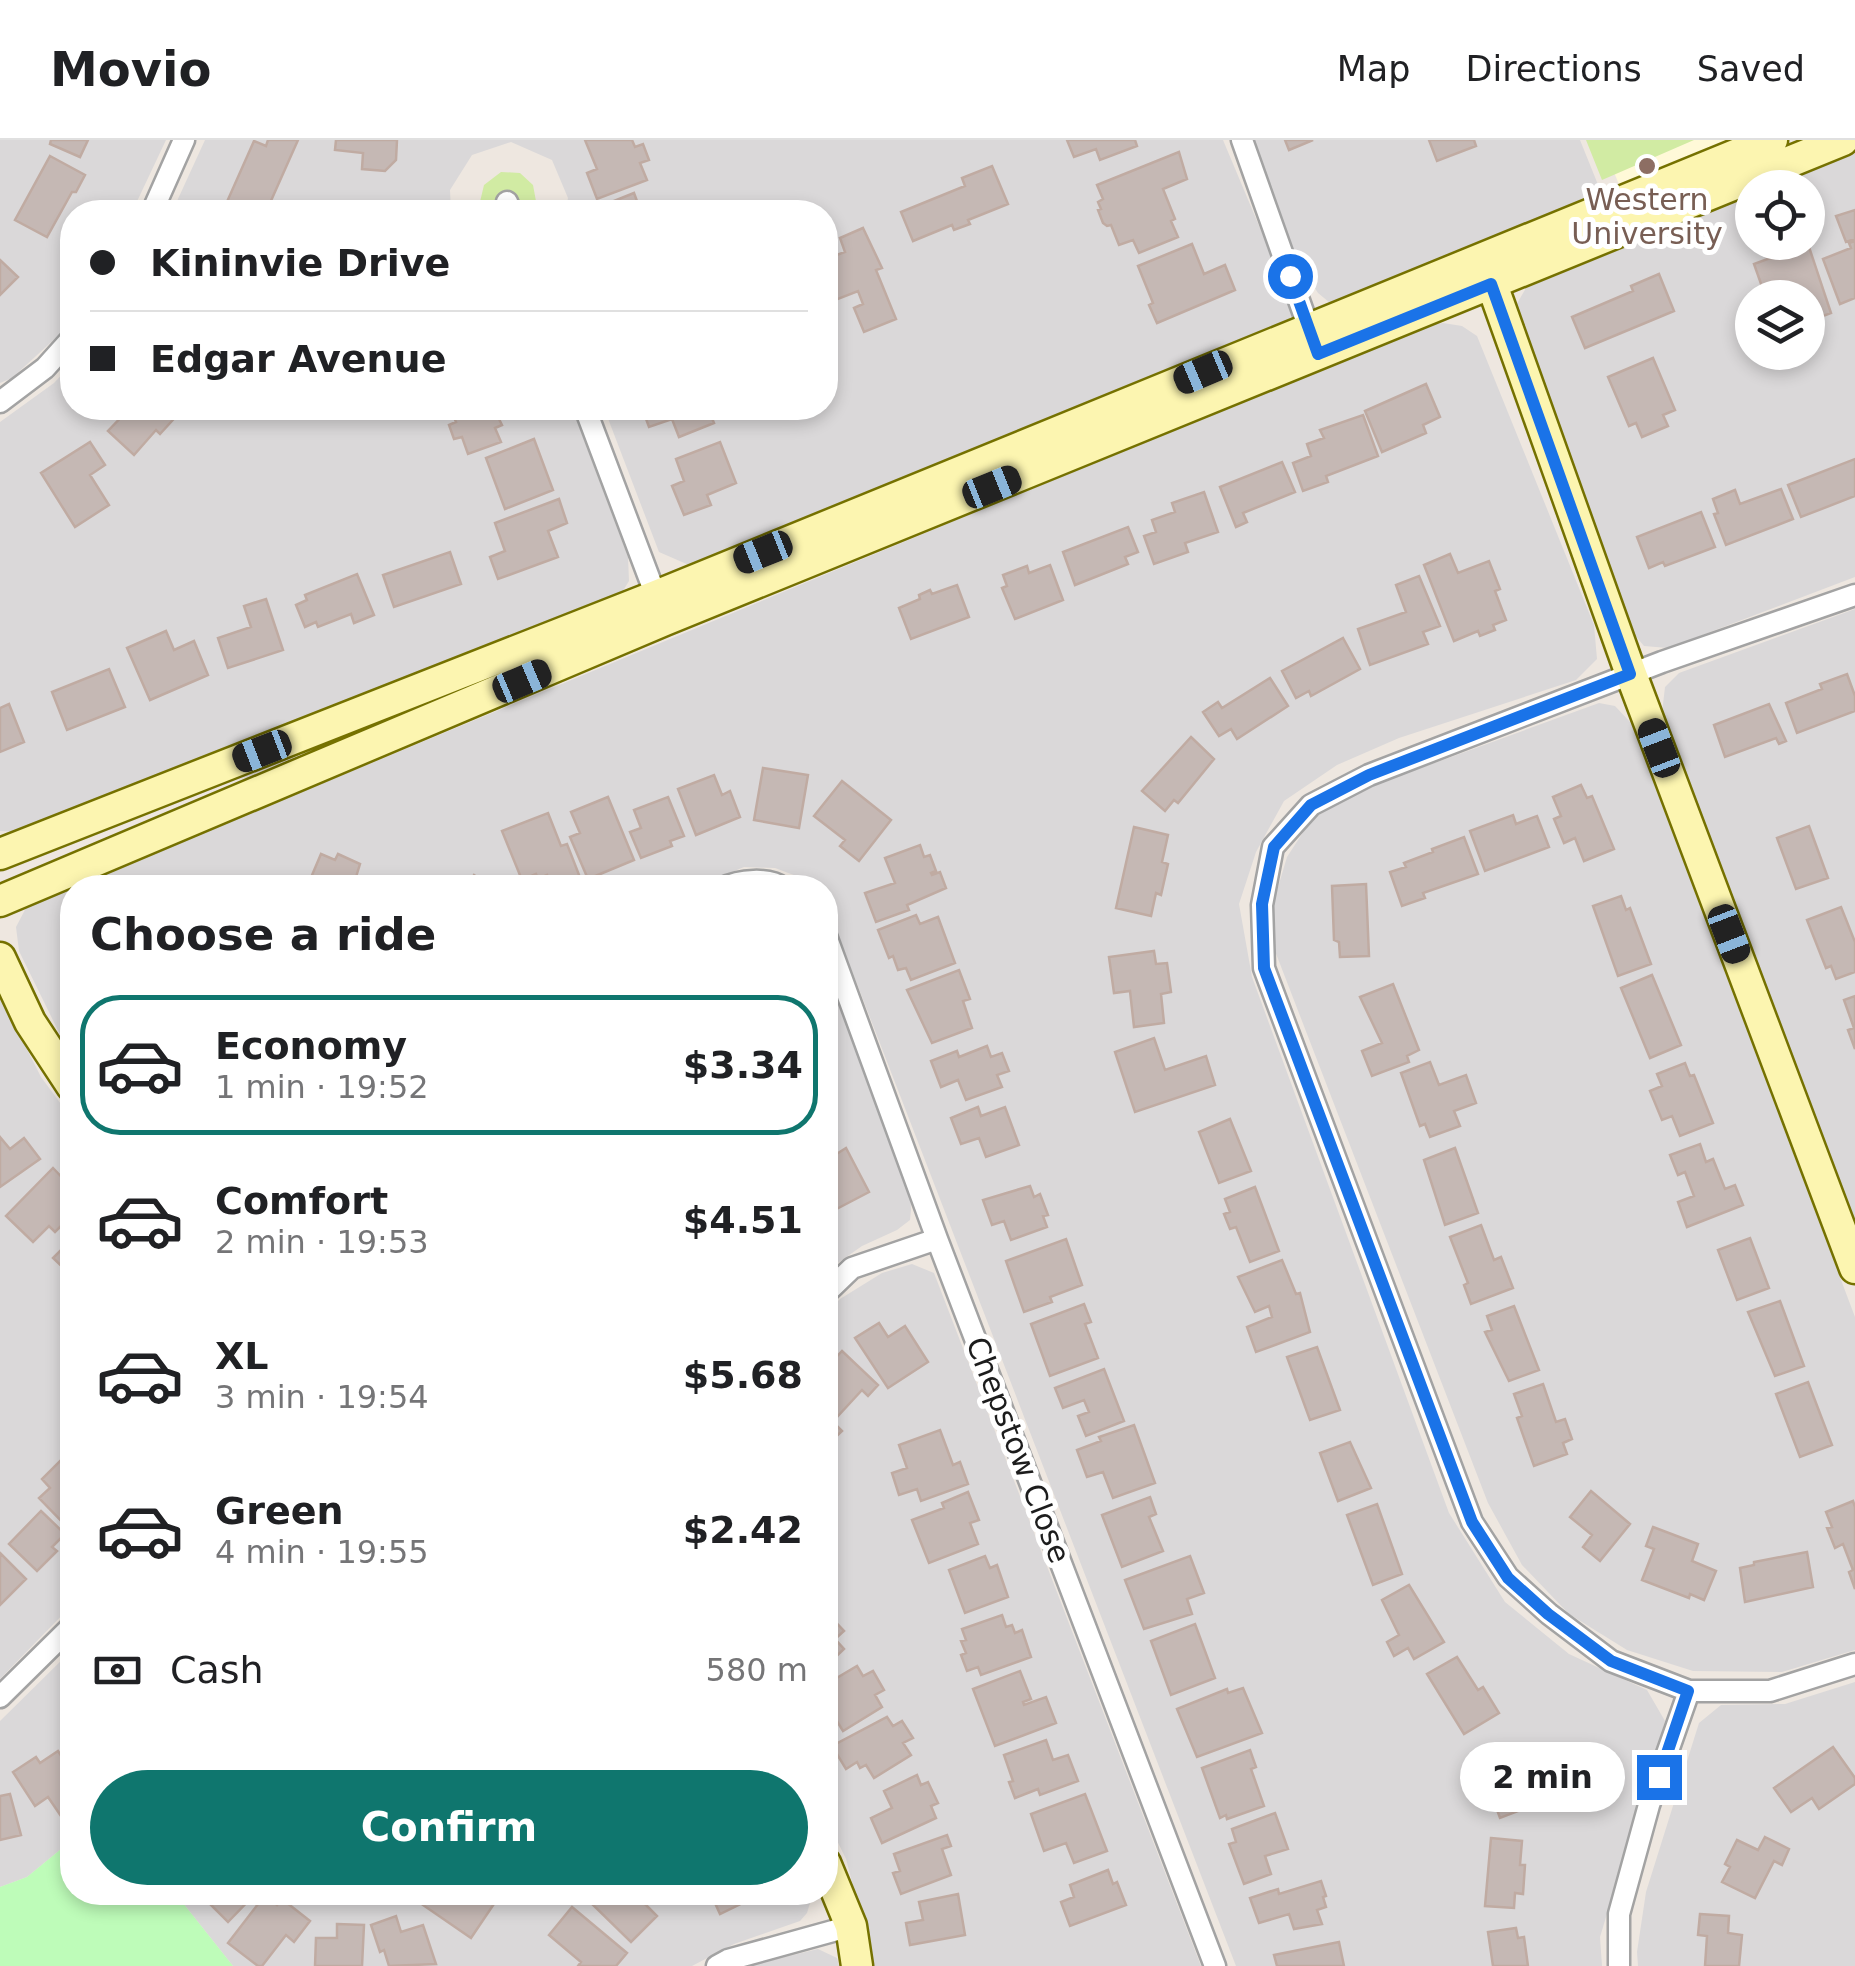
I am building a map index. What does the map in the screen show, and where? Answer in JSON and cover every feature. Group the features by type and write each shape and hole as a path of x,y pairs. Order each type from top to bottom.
{"main road":[{"path":"1487,271 1772,140"},
{"path":"0,901 661,608 1487,271 1843,140"},
{"path":"1487,271 1630,674 1855,1268"},
{"path":"0,854 661,608"},
{"path":"0,958 30,1022 60,1068"},
{"path":"838,1896 850,1926 857,1966"}],"street":[{"path":"157,200 184,140"},
{"path":"1242,140 1313,341"},
{"path":"0,402 45,368 60,351"},
{"path":"590,420 661,608"},
{"path":"1855,594 1630,674 1369,775 1311,805 1274,847 1262,904 1264,968 1472,1522 1508,1578 1611,1661 1688,1691 1770,1691 1855,1664"},
{"name":"Chepstow Close","path":"838,968 1215,1966"},
{"path":"838,1281 852,1268 937,1238"},
{"path":"0,1697 60,1638"},
{"path":"1618,1966 1619,1914 1688,1691"},
{"path":"717,1966 850,1926"}],"shaded area":[{"path":"0,140 166,140 138,200 60,200 60,334 12,378 0,383"},
{"path":"205,140 1223,140 1286,290 1291,316 1284,329 698,569 659,552 609,420 838,420 838,200 568,200 552,160 511,142 472,155 450,190 450,200 178,200"},
{"path":"1254,140 1580,140 1605,202 1335,307 1318,293 1298,262"},
{"name":"Western University","path":"1601,140 1742,140 1622,192"},
{"path":"1855,153 1855,577 1668,648 1644,646 1634,634 1516,321 1515,307 1526,288 1735,202 1735,260 1825,260 1825,170 1813,170"},
{"path":"1424,326 1462,326 1477,336 1594,625 1597,659 1576,680 1399,738 1337,765 1284,801 1256,852 1239,904 1252,977 1449,1513 1505,1602 1569,1654 1647,1690 1665,1721 1600,1937 1602,1966 1236,1966 838,935 838,875 794,875 775,868 744,867 725,875 102,875"},
{"path":"60,377 60,420 577,420 628,557 629,581 621,594 25,832 0,831 0,422"},
{"path":"1855,609 1855,1220 1662,713 1665,687 1679,673"},
{"path":"1599,703 1615,706 1631,723 1855,1317 1855,1650 1782,1672 1693,1671 1627,1650 1569,1614 1522,1565 1488,1503 1275,951 1273,904 1287,857 1311,820 1355,792"},
{"path":"60,892 60,1035 19,951 16,927 27,906"},
{"path":"0,996 41,1077 60,1103 60,1617 0,1679"},
{"path":"838,1002 910,1185 910,1220 838,1263"},
{"path":"912,1264 934,1273 1201,1966 874,1966 846,1859 838,1843 838,1301 882,1273"},
{"path":"60,1662 60,1850 27,1877 0,1887 0,1721"},
{"path":"1855,1682 1855,1966 1638,1966 1646,1892 1699,1723 1721,1705 1785,1704"},
{"path":"185,1905 809,1905 800,1921 734,1944 692,1966 233,1966"},
{"path":"818,1949 837,1958 839,1966 747,1966"}],"green space":[{"path":"1586,140 1694,140 1602,180"},
{"path":"501,172 520,173 533,185 536,200 480,200 484,185"},
{"path":"60,1850 60,1905 185,1905 233,1966 0,1966 0,1887 27,1877"}],"building":[{"path":"51,140 88,140 80,157 50,144"},
{"path":"268,140 298,140 271,200 228,200 254,141 266,146"},
{"path":"336,140 397,140 396,160 385,171 362,169 363,153 335,150"},
{"path":"585,140 632,140 635,147 643,144 649,160 640,163 647,180 597,199 587,173 597,169"},
{"path":"1067,140 1135,140 1137,146 1100,160 1096,149 1074,157"},
{"path":"1285,140 1313,140 1289,150"},
{"path":"1429,140 1474,140 1476,146 1437,161"},
{"path":"1179,152 1187,179 1163,189 1178,237 1139,253 1133,240 1119,245 1111,225 1103,223 1098,210 1098,202 1103,199 1097,185"},
{"path":"50,156 85,175 76,192 68,200 60,200 60,214 47,237 15,220"},
{"path":"992,166 1008,204 968,220 970,224 954,230 952,225 913,241 901,212 965,186 962,178"},
{"path":"634,193 637,200 616,200"},
{"path":"1855,210 1855,239 1846,242 1836,216"},
{"path":"863,228 882,268 876,270 896,319 864,332 854,308 863,304 858,291 838,299 838,254 845,252 840,238"},
{"path":"1855,241 1855,298 1840,304 1823,260 1851,248 1849,243"},
{"path":"1192,244 1204,274 1225,265 1235,290 1157,323 1138,266"},
{"path":"0,260 18,277 0,295"},
{"path":"1765,260 1813,260 1820,280 1760,280 1754,264"},
{"path":"1659,274 1674,311 1585,348 1572,317 1633,291 1631,286"},
{"path":"1653,358 1675,410 1663,415 1668,426 1642,437 1636,423 1629,426 1608,377"},
{"path":"1426,384 1440,417 1423,425 1426,433 1382,452 1365,411"},
{"path":"1363,415 1378,456 1326,476 1328,482 1303,491 1293,463 1311,456 1307,444 1324,438 1320,430"},
{"path":"119,420 173,420 160,434 156,430 134,455 108,431"},
{"path":"500,420 502,425 495,428 501,442 468,454 462,437 454,439 449,425"},
{"path":"646,420 669,420 649,427"},
{"path":"672,420 713,420 714,423 679,437"},
{"path":"534,439 553,490 505,509 486,458"},
{"path":"90,442 105,465 90,475 109,505 75,527 41,473"},
{"path":"720,442 736,483 707,495 711,505 684,515 672,486 684,481 676,459"},
{"path":"1855,459 1855,496 1801,517 1788,485"},
{"path":"1282,462 1295,492 1243,513 1247,522 1236,527 1220,487"},
{"path":"1781,489 1793,519 1726,545 1714,514 1718,513 1713,499 1735,490 1740,504"},
{"path":"1204,492 1218,532 1185,543 1188,552 1154,564 1144,536 1156,532 1152,520 1175,512 1172,503"},
{"path":"559,499 567,523 548,531 558,557 498,579 490,557 505,551 495,523"},
{"path":"1701,512 1715,547 1649,568 1637,537"},
{"path":"1128,527 1138,552 1125,557 1128,564 1075,585 1063,552"},
{"path":"450,552 461,584 394,607 383,575"},
{"path":"1450,554 1458,573 1489,561 1506,620 1493,625 1495,630 1480,636 1478,631 1454,641 1424,565"},
{"path":"1050,565 1063,600 1015,619 1002,588 1007,586 1003,575 1027,566 1029,573"},
{"path":"357,574 374,615 354,623 351,614 318,627 316,622 305,627 296,605 307,600 305,595"},
{"path":"1419,576 1440,626 1423,632 1428,644 1370,665 1358,629 1406,612 1396,585"},
{"path":"957,585 969,617 911,639 899,608 930,590 932,594"},
{"path":"266,599 283,650 228,668 218,638 251,627 244,606"},
{"path":"166,631 174,650 194,641 208,675 150,700 127,648"},
{"path":"1343,638 1360,669 1311,696 1309,691 1296,698 1282,671"},
{"path":"109,669 125,707 67,730 52,692"},
{"path":"1847,674 1855,696 1855,711 1797,733 1786,703"},
{"path":"1270,678 1288,706 1237,739 1231,729 1219,736 1203,712 1218,702 1222,708"},
{"path":"9,704 24,742 0,752 0,708"},
{"path":"1769,704 1786,741 1779,744 1776,738 1725,757 1714,725"},
{"path":"1191,737 1214,759 1178,803 1174,800 1165,811 1142,791"},
{"path":"763,768 808,775 799,828 754,820"},
{"path":"714,775 722,795 730,791 740,817 696,835 678,789"},
{"path":"842,781 891,820 859,861 840,846 845,840 814,816"},
{"path":"1581,785 1587,798 1592,796 1614,849 1584,861 1575,838 1564,843 1554,819 1561,816 1553,797"},
{"path":"608,797 634,860 598,875 586,875 570,837 580,833 571,812"},
{"path":"668,797 684,836 670,841 672,846 641,858 630,832 641,828 634,810"},
{"path":"548,813 561,846 567,844 579,875 520,875 502,831"},
{"path":"1513,815 1516,824 1537,816 1549,847 1485,871 1470,831"},
{"path":"1809,826 1828,878 1796,889 1777,838"},
{"path":"1134,827 1168,835 1162,862 1168,864 1151,916 1116,908"},
{"path":"1464,837 1478,874 1423,893 1425,898 1402,906 1390,872"},
{"path":"920,845 924,857 930,855 936,871 932,875 940,872 946,888 907,905 909,910 876,922 865,893 895,883 885,858"},
{"path":"321,854 335,860 338,854 360,864 357,875 312,875"},
{"path":"1366,884 1369,956 1340,957 1339,942 1334,940 1332,886"},
{"path":"1621,896 1626,910 1630,908 1651,964 1618,976 1593,906"},
{"path":"1841,907 1855,942 1855,972 1836,979 1831,966 1826,968 1807,920"},
{"path":"916,915 920,924 938,917 955,963 911,980 906,968 898,970 893,956 889,958 878,930"},
{"path":"1154,951 1156,964 1167,963 1171,992 1161,994 1164,1023 1134,1027 1130,991 1114,993 1109,957"},
{"path":"959,970 970,999 963,1001 972,1028 932,1043 907,990"},
{"path":"1652,975 1681,1045 1650,1058 1621,988"},
{"path":"1393,984 1419,1050 1407,1056 1409,1062 1372,1076 1362,1051 1382,1043 1360,997"},
{"path":"1855,996 1855,1049 1848,1030 1854,1028 1844,1000"},
{"path":"1154,1038 1165,1070 1206,1056 1215,1085 1135,1112 1115,1052"},
{"path":"987,1046 991,1057 1002,1053 1009,1071 997,1075 1002,1087 966,1100 958,1080 941,1087 931,1061 957,1051 959,1057"},
{"path":"1430,1062 1439,1085 1466,1075 1476,1103 1454,1111 1460,1126 1430,1137 1425,1124 1420,1126 1401,1073"},
{"path":"1685,1063 1690,1076 1694,1075 1713,1123 1680,1136 1672,1116 1662,1120 1650,1091 1662,1086 1657,1074"},
{"path":"978,1107 981,1116 1005,1107 1019,1145 986,1157 979,1138 961,1144 951,1118"},
{"path":"1230,1119 1251,1171 1219,1183 1199,1132"},
{"path":"0,1137 10,1149 24,1138 40,1159 0,1187"},
{"path":"1700,1144 1706,1162 1713,1159 1725,1189 1735,1185 1743,1205 1687,1227 1678,1202 1694,1196 1685,1172 1678,1175 1670,1155"},
{"path":"846,1148 869,1192 838,1208 838,1153"},
{"path":"1455,1148 1478,1213 1445,1225 1424,1160"},
{"path":"53,1168 60,1175 60,1227 55,1232 49,1226 33,1242 6,1216"},
{"path":"1030,1186 1034,1197 1040,1194 1048,1215 1043,1216 1047,1227 1011,1240 1004,1221 992,1225 983,1200"},
{"path":"1255,1187 1279,1251 1250,1262 1236,1227 1230,1229 1224,1214 1230,1212 1225,1199"},
{"path":"1481,1225 1494,1260 1501,1257 1513,1288 1471,1304 1464,1285 1468,1283 1450,1237"},
{"path":"1750,1238 1769,1288 1737,1300 1718,1250"},
{"path":"1066,1239 1082,1285 1024,1312 1006,1261"},
{"path":"1282,1260 1296,1294 1300,1293 1310,1332 1256,1352 1247,1327 1272,1317 1269,1306 1255,1312 1238,1277"},
{"path":"1780,1301 1804,1366 1775,1376 1748,1312"},
{"path":"1084,1304 1091,1322 1085,1324 1098,1358 1050,1376 1031,1324"},
{"path":"1514,1306 1539,1370 1509,1381 1485,1332 1492,1330 1487,1316"},
{"path":"879,1323 888,1337 905,1326 928,1362 888,1388 855,1338"},
{"path":"1317,1347 1340,1410 1310,1420 1287,1357"},
{"path":"842,1351 878,1385 868,1396 862,1390 838,1416 838,1355"},
{"path":"1104,1369 1124,1421 1086,1436 1078,1416 1089,1412 1084,1400 1063,1408 1055,1388"},
{"path":"1808,1382 1832,1445 1800,1457 1776,1394"},
{"path":"1543,1384 1556,1422 1565,1419 1572,1439 1563,1443 1567,1454 1534,1466 1517,1418 1522,1416 1514,1394"},
{"path":"1134,1425 1155,1483 1113,1498 1103,1472 1087,1477 1077,1450 1101,1441 1099,1437"},
{"path":"940,1430 953,1465 960,1462 968,1484 921,1501 917,1489 899,1495 892,1473 907,1468 899,1445"},
{"path":"1350,1442 1371,1488 1338,1501 1320,1453"},
{"path":"60,1461 60,1520 39,1498 50,1488 42,1479"},
{"path":"1591,1491 1630,1524 1600,1561 1583,1547 1592,1535 1570,1517"},
{"path":"968,1492 979,1520 970,1523 978,1544 929,1563 912,1520 944,1508 942,1503"},
{"path":"1150,1497 1156,1514 1149,1517 1163,1551 1122,1567 1102,1515"},
{"path":"1853,1501 1855,1589 1849,1572 1853,1570 1843,1544 1835,1548 1826,1512"},
{"path":"1377,1504 1402,1574 1373,1585 1347,1515"},
{"path":"41,1511 60,1529 60,1539 52,1547 57,1551 37,1571 9,1544"},
{"path":"1653,1527 1698,1544 1692,1561 1716,1571 1704,1600 1642,1580 1654,1549 1646,1546"},
{"path":"1807,1552 1813,1587 1745,1602 1740,1568"},
{"path":"0,1553 26,1579 0,1605"},
{"path":"985,1556 990,1568 997,1565 1008,1597 965,1613 949,1570"},
{"path":"1190,1556 1204,1593 1187,1599 1192,1614 1144,1629 1125,1580"},
{"path":"1409,1585 1444,1642 1414,1659 1408,1648 1394,1656 1387,1642 1399,1635 1382,1600"},
{"path":"1002,1615 1006,1627 1012,1625 1015,1633 1022,1630 1031,1657 981,1675 978,1667 967,1671 961,1655 966,1653 962,1629"},
{"path":"1195,1624 1215,1678 1171,1695 1151,1641"},
{"path":"1457,1657 1499,1713 1464,1734 1427,1674"},
{"path":"857,1666 863,1676 873,1671 884,1690 875,1695 882,1707 843,1731 838,1723 838,1677"},
{"path":"1020,1671 1031,1699 1024,1705 1046,1697 1056,1723 995,1746 973,1689"},
{"path":"1243,1688 1262,1733 1197,1757 1177,1709 1227,1689 1228,1693"},
{"path":"887,1717 893,1726 902,1721 913,1738 903,1743 911,1755 874,1778 866,1765 860,1768 857,1762 846,1769 838,1756 838,1743"},
{"path":"1046,1740 1053,1760 1068,1755 1078,1781 1040,1795 1038,1789 1015,1798 1004,1755"},
{"path":"1833,1747 1855,1778 1855,1784 1819,1809 1812,1798 1791,1812 1774,1788"},
{"path":"1250,1750 1256,1767 1251,1769 1264,1806 1220,1818 1202,1768"},
{"path":"58,1751 60,1754 60,1815 48,1797 35,1806 13,1772 36,1757 40,1763"},
{"path":"1512,1762 1516,1773 1526,1769 1539,1803 1500,1818 1483,1772"},
{"path":"917,1775 921,1785 928,1782 938,1803 931,1806 936,1818 882,1843 871,1818 892,1808 884,1791"},
{"path":"10,1794 21,1835 0,1840 0,1796"},
{"path":"1085,1794 1107,1851 1074,1863 1066,1843 1044,1851 1031,1814"},
{"path":"1275,1813 1288,1849 1265,1856 1271,1874 1244,1884 1229,1844 1236,1842 1232,1829"},
{"path":"947,1835 951,1846 942,1849 951,1875 901,1894 893,1873 900,1871 894,1854"},
{"path":"1765,1837 1789,1849 1782,1865 1774,1861 1755,1898 1722,1882 1730,1867 1725,1864 1737,1840 1758,1850"},
{"path":"1491,1838 1522,1841 1523,1894 1515,1893 1514,1908 1485,1906"},
{"path":"1108,1870 1126,1905 1070,1926 1061,1902 1074,1897 1070,1885"},
{"path":"1321,1881 1326,1907 1317,1910 1322,1924 1294,1929 1289,1914 1259,1923 1250,1898"},
{"path":"958,1894 965,1935 910,1945 906,1923 923,1920 919,1902"},
{"path":"211,1905 244,1905 228,1922"},
{"path":"257,1905 290,1905 310,1921 294,1942 286,1935 262,1966 228,1943"},
{"path":"423,1905 493,1905 471,1938"},
{"path":"593,1905 646,1905 657,1916 631,1942"},
{"path":"716,1905 738,1905 720,1914"},
{"path":"572,1907 627,1953 616,1966 578,1966 581,1962 549,1935"},
{"path":"1700,1914 1729,1916 1728,1933 1742,1935 1739,1966 1705,1966 1707,1936 1698,1935"},
{"path":"396,1916 401,1932 423,1925 436,1964 389,1966 371,1925"},
{"path":"337,1924 364,1925 362,1966 315,1966 316,1938 337,1938"},
{"path":"1516,1928 1518,1938 1524,1937 1528,1966 1493,1966 1488,1932"},
{"path":"1339,1942 1344,1966 1277,1966 1274,1955"}],"place":[{"name":"Western University","path":"1647,166"}],"route":[{"path":"1290,276 1318,354 1491,284 1630,674 1369,775 1311,805 1274,847 1262,904 1264,968 1472,1522 1508,1578 1548,1614 1611,1661 1688,1691 1659,1777"}]}
